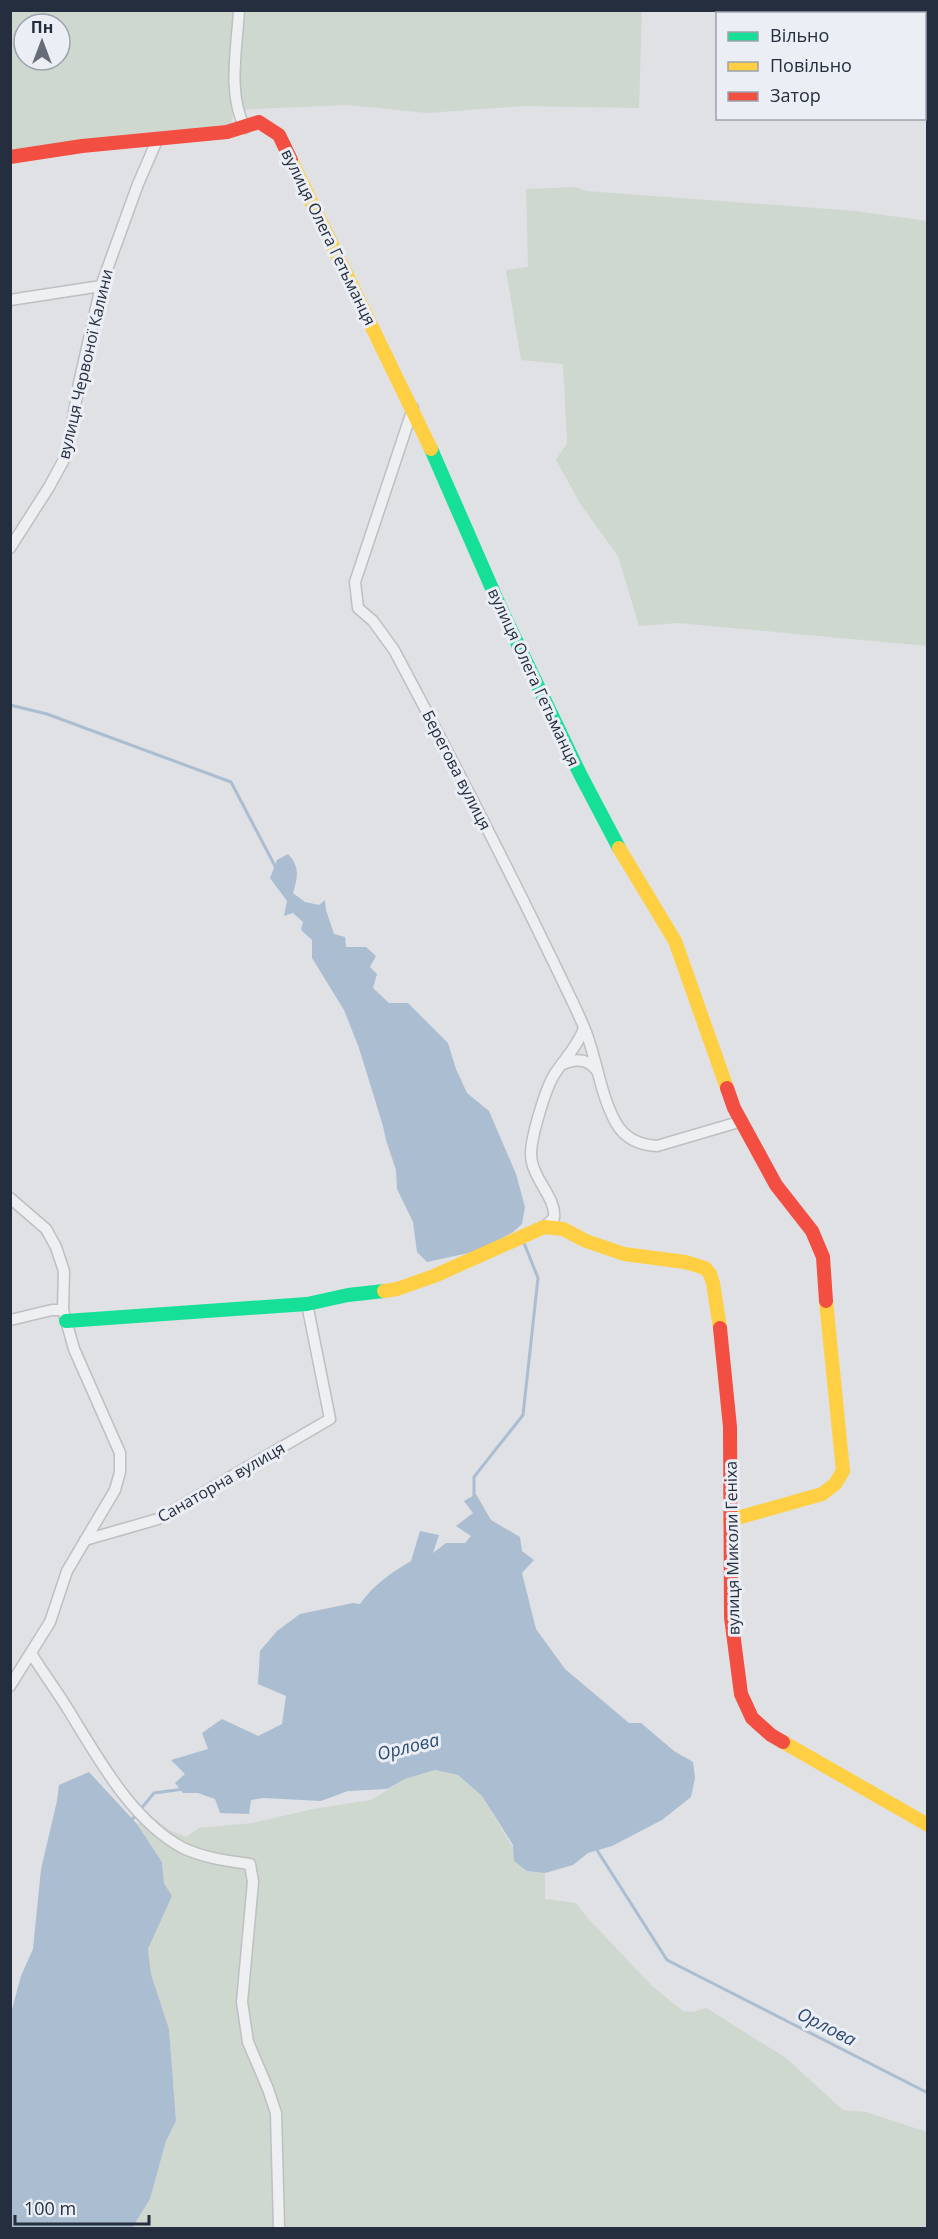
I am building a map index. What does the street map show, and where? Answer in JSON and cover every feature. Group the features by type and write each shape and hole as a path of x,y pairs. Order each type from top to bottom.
{"street":[{"path":"10,156 158,138 190,137 245,128 237,113 234,96 239,10"},
{"name":"вулиця Олега Гетьманця","path":"245,128 259,122 279,135 413,408 501,609 580,774 613,837 675,941 734,1108 776,1185 812,1231 823,1257 823,1277 843,1471 839,1481 832,1489 822,1494 730,1520"},
{"name":"вулиця Червоної Калини","path":"10,548 50,488 67,454 100,286 138,184 158,138"},
{"path":"10,300 100,286"},
{"name":"Берегова вулиця","path":"413,408 360,563 355,582 358,608 373,621 394,650 499,852 584,1028 611,1112 624,1134 634,1141 657,1146 742,1121"},
{"path":"10,1320 52,1310 65,1316 307,1304 348,1294 397,1289 477,1258 544,1227 554,1218 554,1209 533,1168 532,1146 552,1077 577,1043 584,1028"},
{"path":"561,1065 579,1059 590,1063 597,1071"},
{"path":"10,1198 46,1228 56,1247 64,1271 65,1316 74,1349 120,1453 121,1462 115,1490 67,1570 50,1622 12,1679"},
{"name":"вулиця Миколи Геніха","path":"544,1227 563,1229 586,1241 624,1254 705,1268 711,1278 719,1321 730,1427 731,1617 741,1694 752,1718 771,1735 927,1825"},
{"name":"Санаторна вулиця","path":"85,1540 158,1520 330,1419 307,1304"},
{"path":"31,1653 93,1753 143,1817 182,1847 219,1859 250,1864 253,1882 242,2010 248,2042 276,2113 279,2229"}],"shaded area":[{"path":"10,11 642,11 639,108 522,106 428,113 348,105 233,110 232,126 11,152"},
{"path":"576,187 586,191 855,211 927,221 927,646 678,623 639,626 618,556 581,505 556,460 567,443 563,364 521,360 506,270 528,267 526,189"},
{"path":"435,1770 458,1775 482,1796 527,1871 545,1873 545,1899 576,1903 652,1986 683,2011 692,2012 706,2008 786,2058 843,2110 866,2112 927,2132 927,2228 132,2228 150,2199 166,2141 176,2121 169,2029 151,1974 148,1949 172,1896 164,1883 162,1862 137,1824 154,1818 169,1830 186,1837 199,1828 253,1823 313,1809 371,1800 405,1779"}],"water":[{"path":"288,854 295,863 297,872 293,893 305,902 319,905 325,900 334,934 345,937 346,947 366,947 376,956 370,967 377,974 373,988 389,1003 408,1003 448,1043 467,1093 489,1111 516,1174 525,1207 522,1224 513,1232 478,1251 427,1262 417,1252 413,1222 397,1189 396,1170 359,1048 344,1010 312,958 312,940 301,930 303,922 293,913 284,916 287,901 270,878 277,860"},
{"path":"476,1494 491,1520 520,1537 522,1551 534,1560 522,1573 536,1629 565,1669 629,1723 641,1723 674,1751 693,1762 695,1778 691,1797 662,1820 612,1846 588,1853 573,1865 545,1873 527,1871 514,1861 513,1845 482,1796 458,1775 435,1770 405,1779 387,1789 348,1791 321,1801 263,1798 251,1800 249,1814 220,1813 215,1799 198,1793 183,1793 175,1783 185,1774 171,1760 208,1749 202,1733 222,1719 258,1736 282,1724 286,1696 258,1684 260,1651 277,1631 300,1614 353,1603 360,1604 383,1580 411,1561 420,1531 439,1535 433,1553 446,1543 465,1543 471,1536 456,1526 473,1513 464,1501"},
{"path":"89,1772 137,1824 162,1862 164,1883 172,1896 148,1949 151,1974 169,2029 176,2121 166,2141 150,2199 132,2228 11,2228 11,2013 21,1976 33,1949 41,1869 59,1785"}],"waterway":[{"path":"10,705 47,714 231,782 276,868"},
{"path":"474,1498 474,1477 523,1415 538,1278 524,1243"},
{"name":"Орлова","path":"130,1822 154,1793 184,1789"},
{"name":"Орлова","path":"595,1847 667,1960 928,2093"}],"traffic: fast":[{"path":"431,449 501,609 580,774 619,848"},
{"path":"66,1321 307,1304 348,1295 384,1291"}],"traffic: slow":[{"path":"291,160 431,449"},
{"path":"619,848 675,941 727,1088"},
{"path":"384,1291 397,1289 434,1276 544,1227 563,1229 586,1241 624,1254 685,1262 705,1268 713,1283 720,1328"},
{"path":"730,1520 822,1494 835,1484 843,1471 826,1301"},
{"path":"783,1742 928,1825"}],"traffic: jam":[{"path":"10,157 82,146 227,132 259,122 279,135 291,160"},
{"path":"727,1088 734,1108 776,1185 812,1231 823,1257 826,1301"},
{"path":"720,1328 730,1427 731,1617 741,1694 752,1718 771,1735 783,1742"}]}
